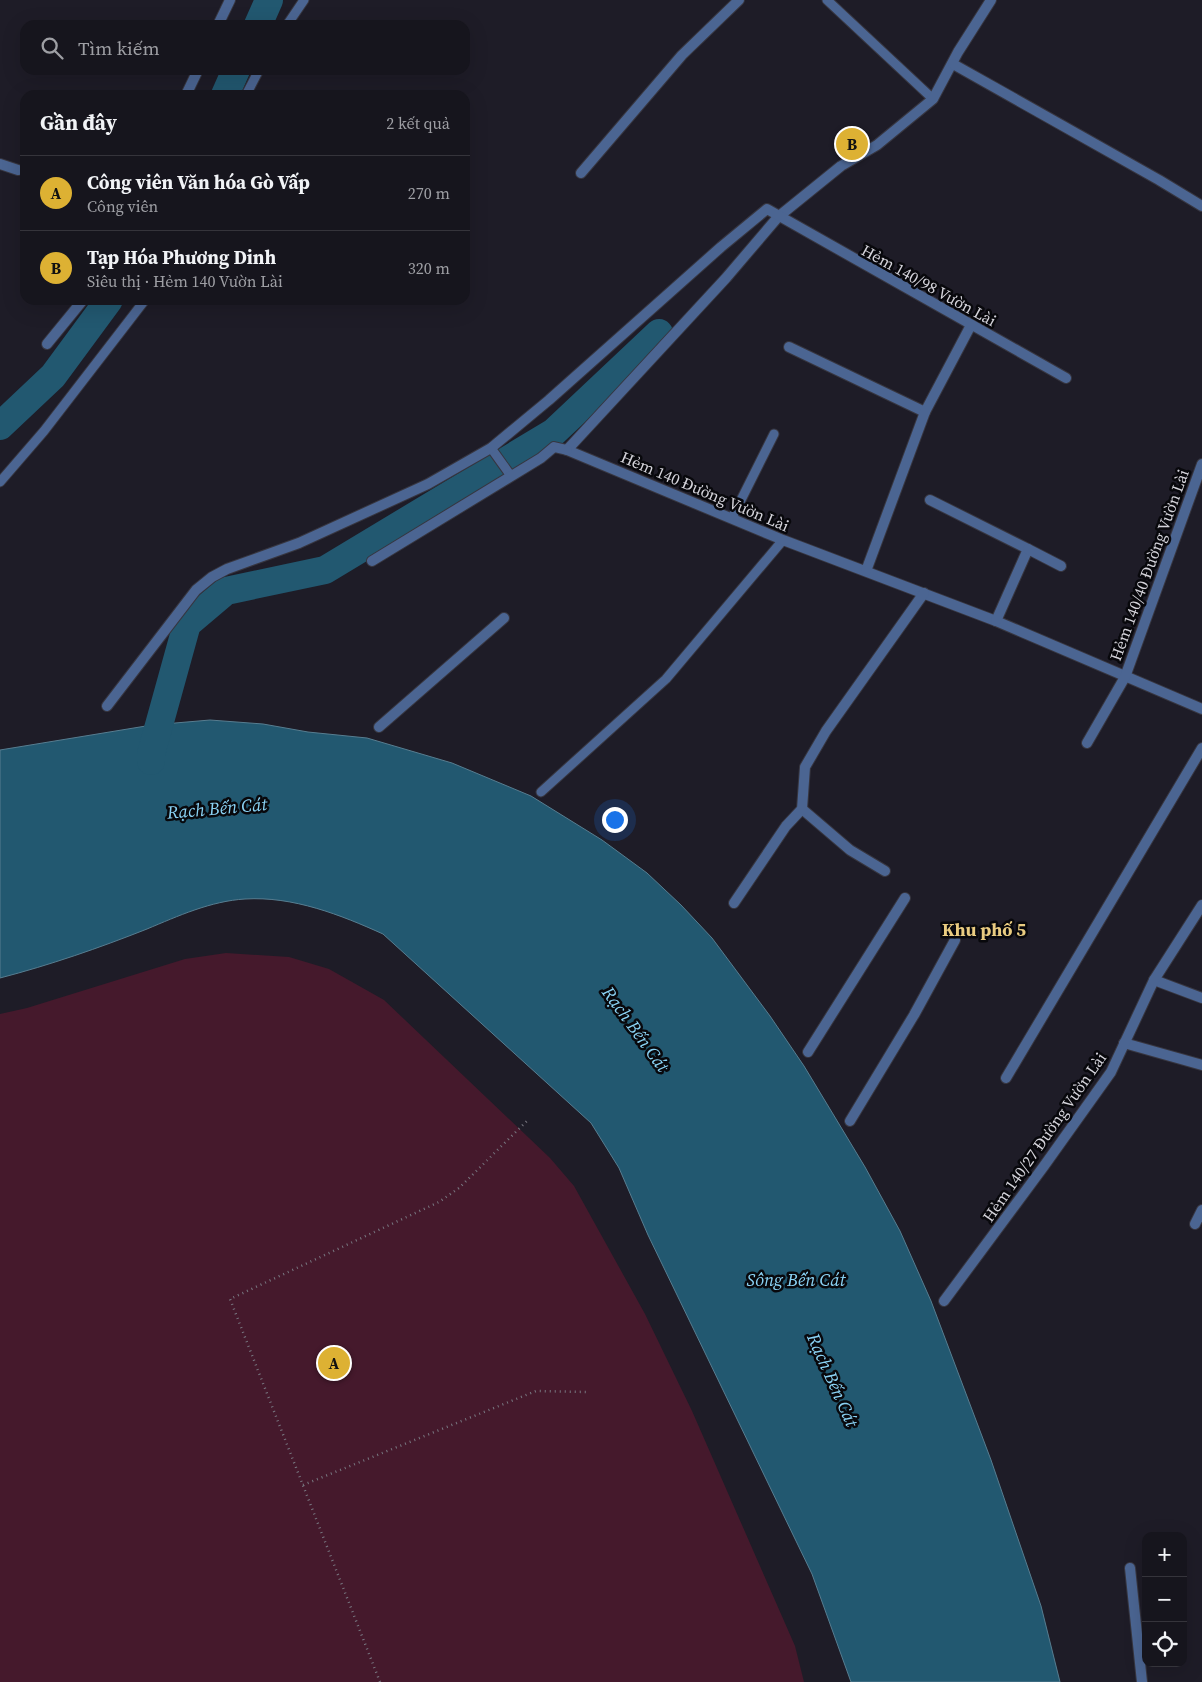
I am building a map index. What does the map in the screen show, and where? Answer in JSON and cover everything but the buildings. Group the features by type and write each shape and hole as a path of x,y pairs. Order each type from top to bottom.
{"street":[{"path":"220,20 230,0"},
{"path":"581,173 682,55 738,0"},
{"path":"372,561 554,447 566,450 726,278 778,217 841,166 877,145 933,99 991,0"},
{"path":"953,64 1202,206"},
{"path":"188,90 196,75"},
{"path":"0,164 18,170"},
{"path":"107,706 196,590 212,577 227,569 299,543 420,488 492,450 721,247 767,209 778,217"},
{"name":"Hẻm 140/98 Vườn Lài","path":"778,217 1066,378"},
{"path":"47,344 79,305"},
{"path":"866,571 926,412 971,325"},
{"path":"789,347 926,412"},
{"name":"Hẻm 140 Đường Vườn Lài","path":"566,450 783,540 996,621 1202,709"},
{"name":"Hẻm 140/40 Đường Vườn Lài","path":"1087,743 1125,677 1202,464"},
{"path":"930,500 1061,566"},
{"path":"996,621 1028,549"},
{"path":"734,903 786,826 802,809 805,767 826,731 924,593"},
{"path":"379,727 504,618"},
{"path":"1006,1078 1202,748"},
{"path":"802,809 850,850 885,871"},
{"path":"808,1052 905,898"},
{"name":"Hẻm 140/27 Đường Vườn Lài","path":"944,1301 1044,1166 1110,1072 1154,980 1202,905"},
{"path":"850,1121 914,1015 955,940"},
{"path":"1154,980 1202,998"},
{"path":"1124,1043 1202,1065"},
{"path":"1195,1224 1202,1210"},
{"path":"1130,1568 1142,1682"}],"lane":[{"path":"290,20 304,0"},
{"path":"827,0 933,99"},
{"path":"249,90 256,75"},
{"path":"0,482 44,431 141,305"},
{"path":"732,518 774,434"},
{"path":"492,450 510,473"},
{"path":"541,792 666,679 783,540"}],"path":[{"path":"380,1682 230,1299 439,1202 459,1188 529,1119"},
{"path":"303,1485 536,1391 587,1392"}],"shaded area":[{"path":"226,953 289,957 329,969 384,1000 550,1158 574,1186 645,1314 692,1411 795,1646 804,1682 0,1682 0,1014 27,1008 185,959"}],"water":[{"name":"Sông Bến Cát","path":"210,720 263,724 308,732 367,738 452,763 531,796 602,840 647,873 712,938 770,1016 804,1066 865,1167 900,1231 931,1301 991,1460 1041,1606 1060,1682 851,1682 812,1574 648,1235 619,1168 591,1123 383,934 334,914 299,904 263,899 232,900 195,910 129,936 37,968 0,978 0,750 152,725"}],"waterway":[{"path":"260,20 269,0"},
{"path":"227,90 234,75"},
{"path":"0,426 53,376 105,305"},
{"path":"151,761 151,754 187,624 226,591 325,570 554,432 659,333"}],"place":[{"name":"Tạp Hóa Phương Dinh","path":"852,144"},
{"name":"Công viên Văn hóa Gò Vấp","path":"334,1363"}],"district":[{"name":"Khu phố 5","path":"984,929"}],"water label":[{"name":"Rạch Bến Cát","path":"217,808"},
{"name":"Rạch Bến Cát","path":"636,1029"},
{"name":"Rạch Bến Cát","path":"833,1380"}]}
